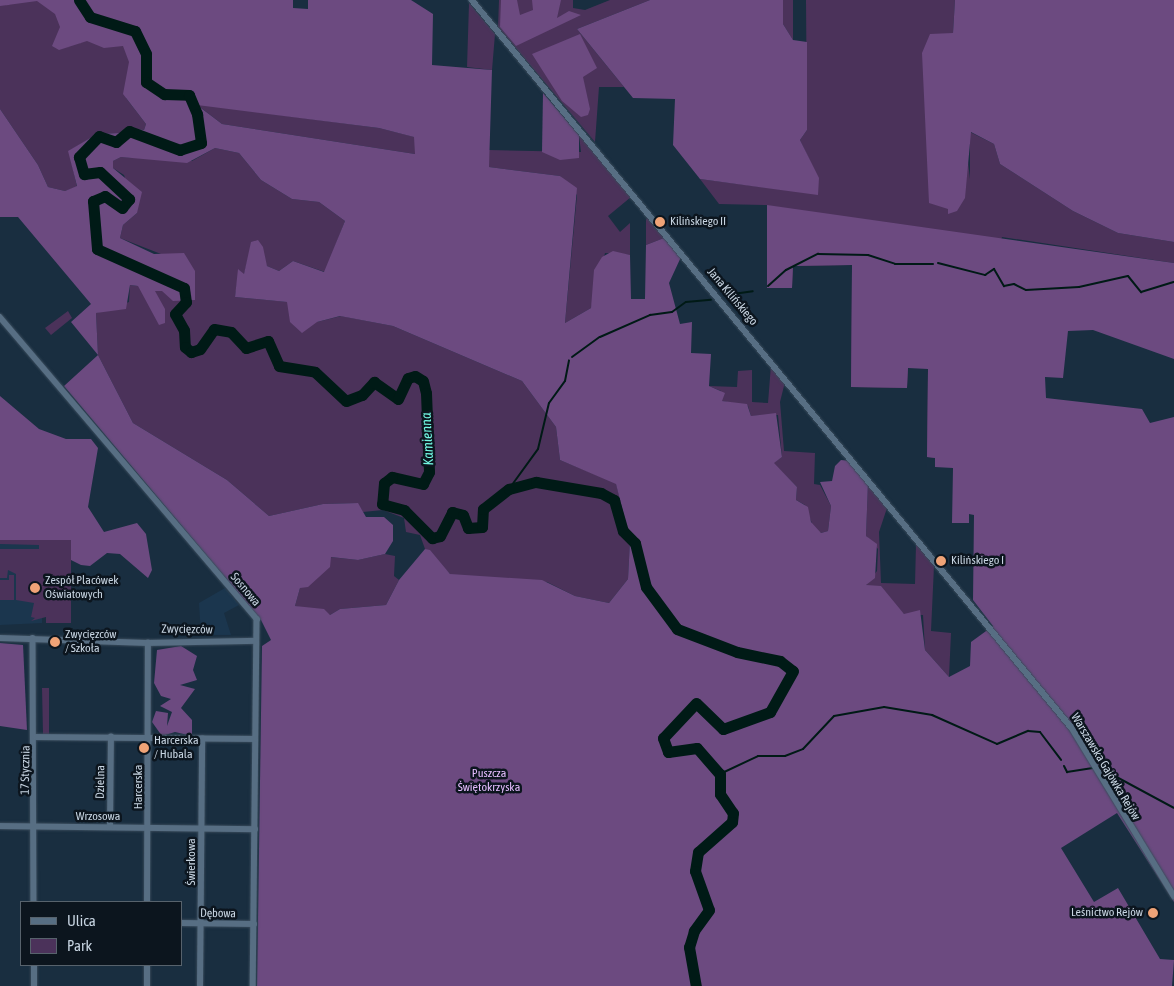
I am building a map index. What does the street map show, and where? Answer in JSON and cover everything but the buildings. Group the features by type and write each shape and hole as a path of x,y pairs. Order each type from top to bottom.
{"street":[{"name":"Jana Kilińskiego","path":"472,0 975,607"},
{"name":"Sosnowa","path":"0,317 256,620 253,986"},
{"name":"Warszawska Gajówka Rejów","path":"975,607 1072,728 1096,771 1174,896"},
{"name":"Zwycięzców","path":"0,638 148,643 256,641"},
{"name":"17 Stycznia","path":"33,638 36,737 34,901"},
{"name":"Harcerska","path":"148,643 148,901"},
{"path":"36,737 256,740"},
{"name":"Dzielna","path":"110,827 111,737"},
{"name":"Świerkowa","path":"200,986 202,738"},
{"name":"Wrzosowa","path":"0,826 255,829"},
{"name":"Dębowa","path":"182,923 254,924"},
{"path":"34,966 34,986"},
{"path":"146,986 147,966"}],"shaded area":[{"name":"Zespół Placówek Oświatowych","path":"0,540 71,540 71,623 42,617 42,623 0,625"},
{"path":"225,588 239,605 224,613 231,635 201,635 199,603"}],"green space":[{"path":"0,0 102,0 140,45 126,98 146,124 144,130 128,128 119,133 97,134 69,151 77,187 65,191 48,187 38,165 0,109"},
{"name":"Puszcza Świętokrzyska","path":"0,0 293,0 293,8 308,9 308,0 411,0 433,14 432,65 492,70 489,167 560,176 577,188 565,323 591,308 594,270 602,257 613,251 630,255 631,299 645,299 646,245 664,238 681,257 669,283 680,324 692,322 691,353 711,354 709,386 725,393 722,401 747,404 751,416 776,413 782,457 774,463 797,487 796,500 808,507 811,522 821,533 828,531 831,506 820,482 832,481 835,466 841,460 851,461 868,483 866,536 877,544 875,578 866,585 881,586 904,614 920,610 925,650 949,677 970,666 971,642 993,626 973,600 974,515 969,514 969,523 952,523 953,468 935,467 935,458 927,457 928,369 908,368 907,388 851,387 852,265 793,266 792,288 767,288 767,205 1174,263 1174,359 1093,330 1068,331 1063,378 1045,377 1046,398 1142,409 1150,423 1174,417 1174,902 1117,813 1061,848 1094,902 1118,888 1160,959 1174,960 1172,986 257,986 262,646 271,640 261,620 64,386 98,355 71,322 91,304 18,217 0,217 0,109 38,165 48,187 65,191 77,186 68,151 97,134 119,133 128,128 144,130 146,124 123,94 129,62 123,46 104,48 87,41 59,50 52,46 60,27 55,14 37,1 0,6","holes":["197,105 379,128 414,137 415,154 222,124","215,148 239,153 261,180 292,199 319,202 345,221 324,272 293,261 279,271 267,266 263,247 258,240 251,242 244,274 238,269 235,297 287,302 290,322 302,333 317,322 340,316 393,326 522,381 556,427 560,460 616,484 630,540 628,579 609,603 575,596 542,580 450,574 430,550 425,549 399,580 386,605 340,609 330,615 324,609 295,606 300,588 308,587 330,567 331,557 358,560 385,554 393,541 393,525 384,517 366,517 358,503 323,504 269,516 227,480 133,423 98,355 96,313 126,309 130,285 138,286 159,325 165,323 165,309 155,291 162,291 173,301 195,300 195,271 184,253 154,254 120,238 123,225 137,213 142,192 113,168 113,161 121,157 187,163"]},
{"path":"499,0 573,0 573,8 585,10 610,0 650,0 577,29 624,87 599,87 595,142 498,27"},
{"path":"501,0 517,0 520,15 533,10 532,0 561,0 557,18 569,11 581,15 516,46 500,27"},
{"path":"650,0 783,0 783,24 793,40 807,42 807,130 800,140 819,178 818,195 700,179 673,145 675,99 633,98 577,29"},
{"path":"783,0 793,0 793,40 783,24"},
{"path":"806,0 955,0 953,33 970,179 970,132 994,144 1000,164 1073,211 1118,233 1174,242 1174,263 1002,237 935,467 935,458 927,457 928,368 908,368 907,388 851,387 852,265 793,266 792,288 767,288 767,205 719,204 700,179 818,194 818,178 800,140 807,130"},
{"path":"955,0 1174,0 1174,242 1118,233 1073,211 1000,164 994,144 971,132 965,198 957,211 948,214 948,209 929,203 922,53 930,34 953,33"},
{"path":"469,3 495,34 492,70 467,67"},
{"path":"580,34 597,68 583,77 590,109 588,115 581,117 562,101 532,54"},
{"path":"543,93 579,135 579,158 560,160 542,152"},
{"path":"196,104 379,128 415,137 415,154 222,124"},
{"path":"579,135 631,197 608,216 620,232 630,223 630,255 605,253 591,308 565,323 577,195 560,176 489,167 489,150 581,152"},
{"path":"215,148 239,153 261,180 292,199 319,202 345,221 325,272 293,261 279,271 267,266 252,242 244,275 239,270 235,297 288,302 317,322 341,316 393,326 522,381 556,427 560,460 616,483 630,540 628,579 609,603 575,596 547,582 451,575 425,549 420,535 406,532 404,518 383,510 363,512 357,503 323,504 269,516 227,480 133,423 98,355 96,313 129,302 130,285 137,286 161,254 120,238 123,225 137,213 124,175 113,168 113,161 121,157 192,161"},
{"path":"647,218 664,238 646,245 646,220"},
{"path":"68,311 72,318 51,335 45,328"},
{"path":"771,365 785,382 780,402 784,451 815,453 814,484 820,485 831,506 828,531 821,533 814,529 805,505 796,500 797,487 773,463 782,457 778,415 751,416 748,406 722,401 721,391 709,386 737,387 738,371 752,370 752,402 768,403"},
{"path":"0,396 39,429 66,439 91,439 98,448 88,507 104,532 137,523 146,534 152,570 148,578 120,554 107,553 90,566 81,565 71,560 71,540 0,540"},
{"path":"868,483 887,508 879,532 881,583 915,584 916,544 934,566 931,631 951,633 949,677 925,650 923,615 904,614 866,585 877,571 878,549 866,536"},
{"name":"Zespół Placówek Oświatowych","path":"0,540 71,540 71,623 46,623 46,617 31,621 35,618 31,617 34,603 16,600 16,574 8,570 7,578 0,578 0,549 39,549 39,545 0,544"},
{"path":"385,554 395,556 394,576 399,580 386,605 340,609 330,615 295,606 300,588 330,557 358,560"},
{"path":"9,575 14,575 14,600 0,600 0,580 9,580"},
{"path":"0,643 23,645 27,730 0,726"},
{"path":"181,646 197,656 193,670 197,680 180,685 195,689 181,708 192,720 192,736 175,732 162,736 152,722 156,711 168,713 167,726 172,712 160,706 171,699 161,696 154,683 157,650"},
{"path":"42,688 49,688 49,734 77,735 43,734"}],"waterway":[{"name":"Kamienna","path":"79,0 90,17 135,31 146,54 146,82 164,94 189,95 197,114 201,143 180,150 129,131 116,142 99,136 79,157 84,174 100,172 129,199 122,208 105,196 93,201 97,249 184,288 186,302 175,314 184,330 185,347 191,352 200,349 214,329 231,332 246,348 268,341 279,366 315,372 346,401 362,395 374,382 398,399 408,378 415,376 423,381 426,393 429,472 423,484 392,477 384,483 382,504 404,510 432,538 440,536 452,512 463,515 468,528 482,527 483,509 509,489 536,482 601,493 614,500 623,531 635,543 646,587 677,629 737,652 780,661 793,671 770,712 723,729 696,703 663,738 668,752 697,748 720,774 720,794 733,813 732,822 698,852 695,871 709,910 694,931 689,947 696,986"},
{"path":"768,286 786,270 818,254 868,255 895,264 933,264"},
{"path":"938,263 985,275 994,269 1004,286 1014,284 1026,290 1079,287 1128,276 1141,292 1174,282"},
{"path":"726,295 753,291"},
{"path":"572,357 600,337 650,315 672,312 686,302 711,300"},
{"path":"509,489 538,449 549,403 565,381 569,360"},
{"path":"720,774 758,756 785,756 803,749 834,716 884,707 932,715 997,744 1028,731 1040,732 1061,760"},
{"path":"1064,766 1067,772 1093,768"},
{"path":"1098,767 1174,808"}],"place":[{"name":"Kilińskiego II","path":"660,222"},
{"name":"Kilińskiego I","path":"941,561"},
{"name":"Zespół Placówek Oświatowych","path":"35,588"},
{"name":"Zwycięzców / Szkoła","path":"55,642"},
{"name":"Harcerska / Hubala","path":"144,748"},
{"name":"Leśnictwo Rejów","path":"1153,913"}]}
